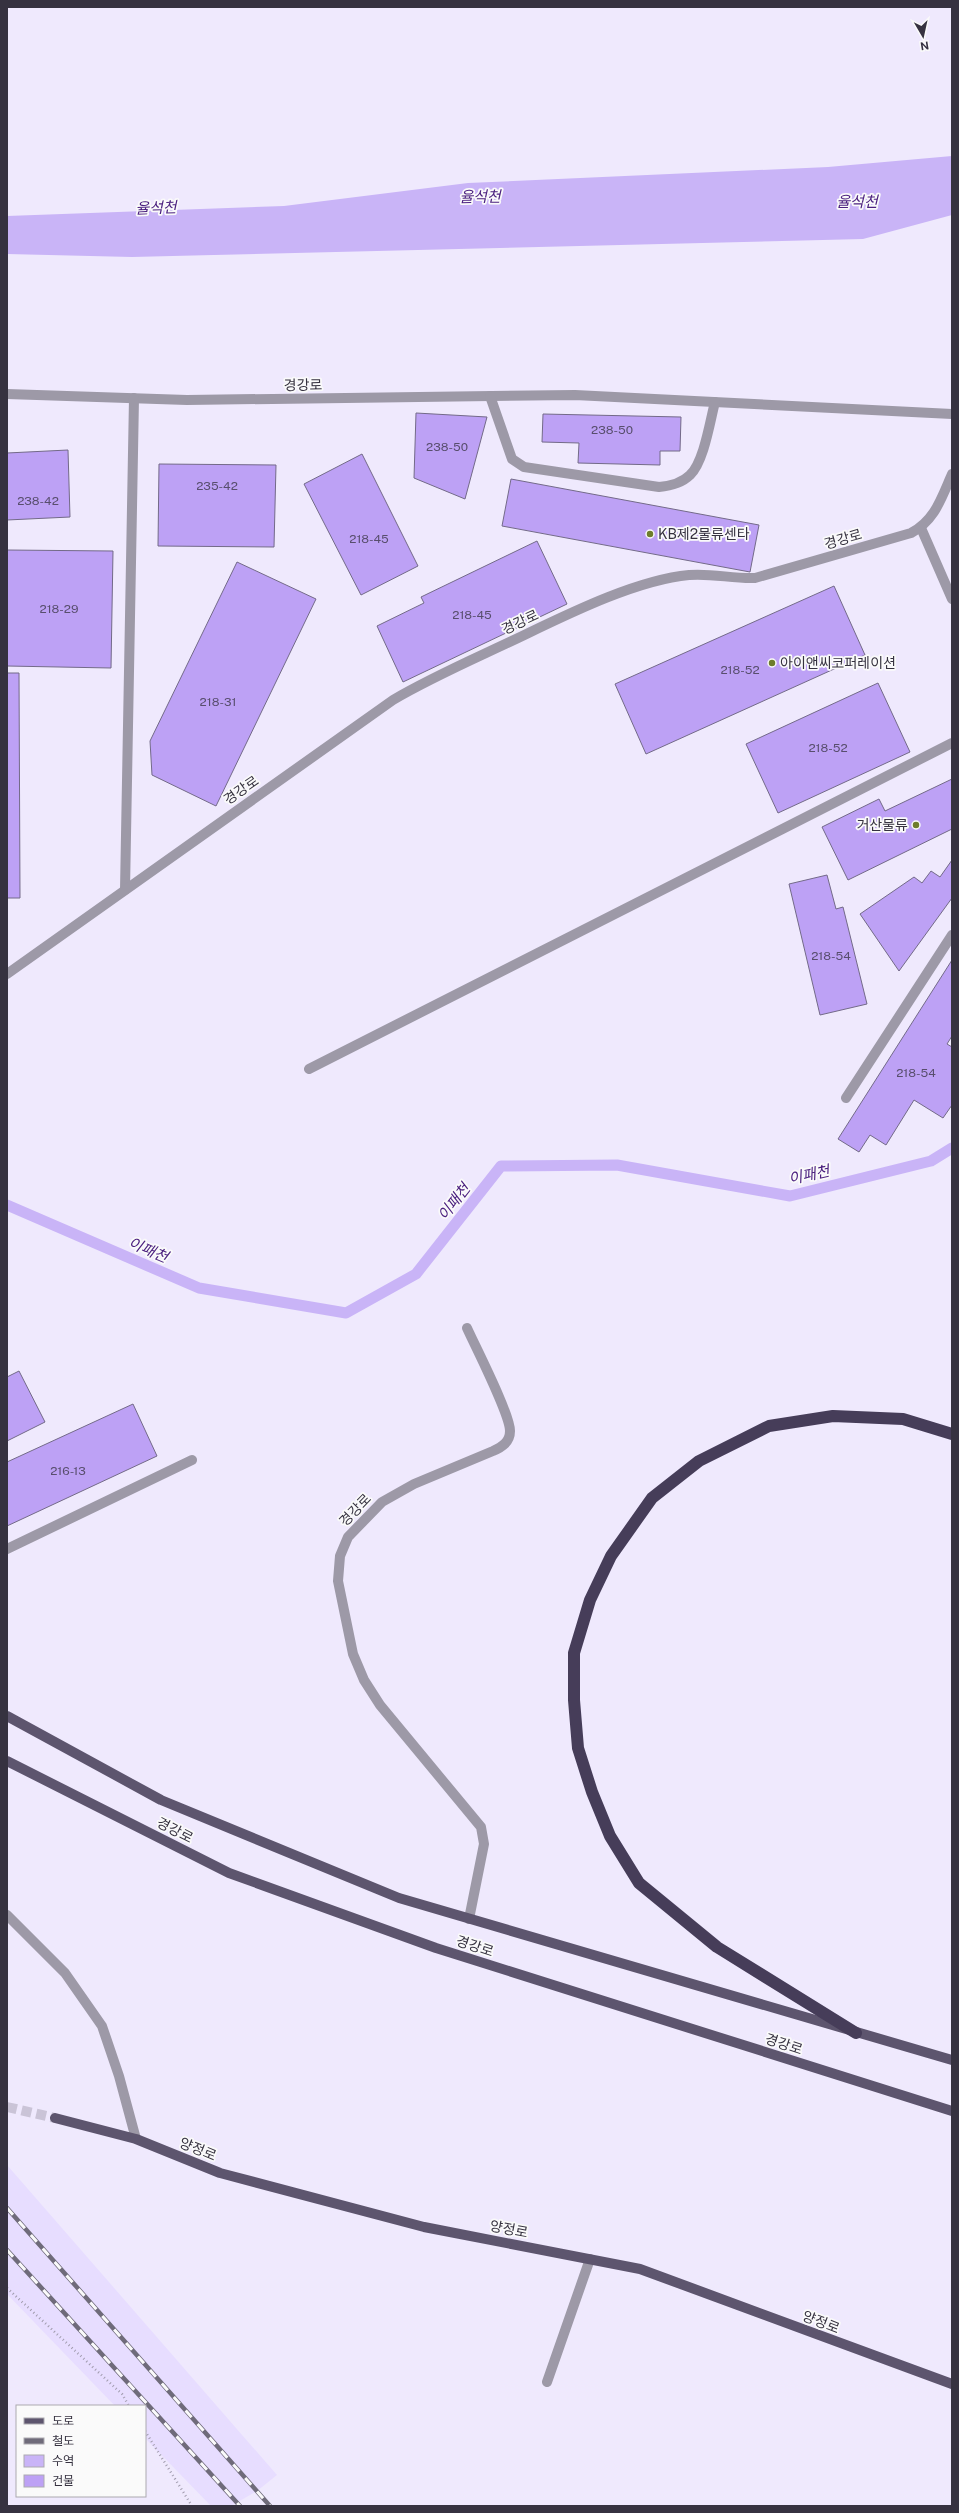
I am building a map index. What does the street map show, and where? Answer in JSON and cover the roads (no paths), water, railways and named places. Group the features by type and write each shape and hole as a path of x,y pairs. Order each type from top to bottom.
{"highway":[{"path":"856,2033 717,1947 639,1883 610,1836 592,1792 578,1748 574,1700 574,1653 590,1600 611,1556 652,1498 699,1461 769,1426 833,1416 903,1419 952,1434"}],"main road":[{"name":"경강로","path":"7,1716 161,1800 399,1898 952,2060"},
{"name":"경강로","path":"7,1761 229,1873 436,1948 952,2111"},
{"name":"양정로","path":"55,2118 136,2139 220,2173 424,2227 640,2269 952,2384"}],"street":[{"name":"경강로","path":"7,394 187,400 575,395 952,414"},
{"path":"490,396 512,459 524,467 659,487 674,485 690,475 698,463 715,402"},
{"path":"125,890 134,398"},
{"name":"경강로","path":"7,974 393,700 423,683 572,613 656,582 688,575 714,574 739,579 756,578 911,533 926,524 935,511 952,474"},
{"path":"921,528 952,599"},
{"path":"309,1069 952,743"},
{"path":"846,1098 952,935"},
{"name":"경강로","path":"467,1328 508,1421 508,1439 503,1446 493,1451 414,1484 382,1502 348,1537 340,1556 338,1581 352,1654 364,1680 380,1705 481,1827 484,1844 469,1919"},
{"path":"7,1549 192,1460"},
{"path":"7,1915 65,1973 102,2026 119,2076 136,2139"},
{"path":"547,2382 590,2259"}],"water":[{"name":"율석천","path":"952,156 952,215 863,239 132,257 7,254 7,216 284,206 468,183 828,167"}],"waterway":[{"name":"이패천","path":"7,1205 199,1288 346,1313 416,1274 501,1166 617,1165 790,1196 931,1161 952,1148"}],"tunnel":[{"path":"7,2107 55,2118"}],"railway":[{"path":"7,2208 270,2506"},
{"path":"7,2250 240,2506"}],"place":[{"name":"KB제2물류센타","path":"650,534"},
{"name":"아이앤씨코퍼레이션","path":"772,663"},
{"name":"거산물류","path":"916,825"}]}
